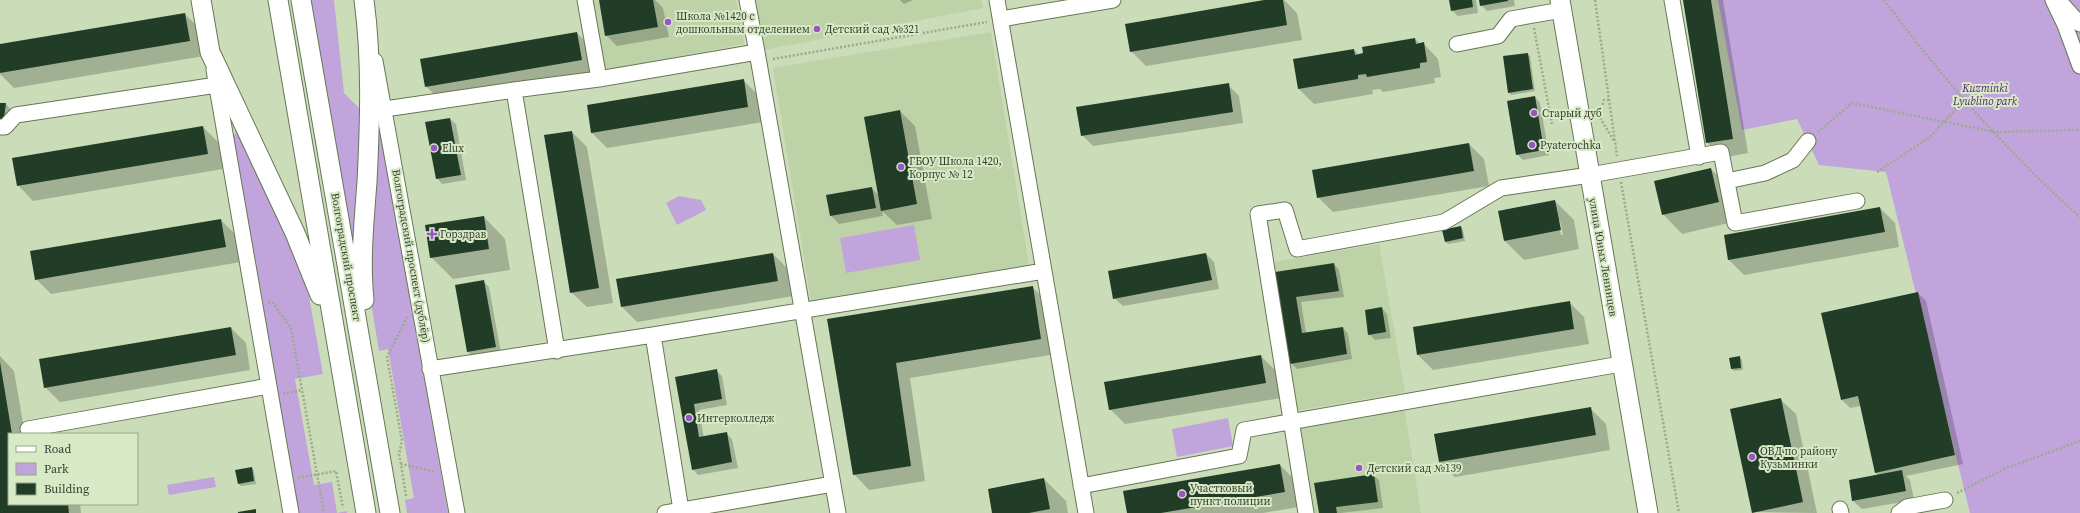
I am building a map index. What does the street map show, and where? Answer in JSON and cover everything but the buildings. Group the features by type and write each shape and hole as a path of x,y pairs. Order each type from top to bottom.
{"main road":[{"path":"201,0 210,52 308,262 341,365"},
{"name":"Волгоградский проспект","path":"278,0 366,513"},
{"name":"Волгоградский проспект","path":"302,0 390,513"},
{"name":"Волгоградский проспект (дублёр)","path":"364,0 367,22"},
{"name":"улица Юных Ленинцев","path":"1561,5 1621,364 1648,513"},
{"path":"367,22 369,103 362,258 372,409"}],"street":[{"path":"585,0 599,79"},
{"path":"747,0 838,513"},
{"path":"997,0 1086,513"},
{"path":"1001,19 1113,0"},
{"path":"1672,0 1699,157"},
{"path":"2053,0 2065,25 2080,66"},
{"path":"2059,0 2080,24"},
{"path":"1457,44 1498,36 1511,19 1531,16 1561,5"},
{"name":"Волгоградский проспект (дублёр)","path":"367,22 385,109 430,369 457,513"},
{"path":"210,52 291,513"},
{"path":"385,109 758,57"},
{"path":"0,128 5,127 16,115 217,85"},
{"path":"514,90 557,351"},
{"path":"1727,181 1765,173 1793,160 1808,141"},
{"path":"1306,513 1290,421 1258,214 1285,210 1297,249 1444,222 1502,188 1590,175 1721,152 1735,222 1857,200"},
{"path":"430,369 557,351 803,312 1044,270"},
{"path":"652,335 681,510"},
{"path":"1082,486 1239,456 1244,430 1621,364"},
{"path":"28,429 269,386"},
{"path":"665,513 833,484"},
{"path":"1899,513 1907,507 1945,500"}],"path":[{"path":"1595,0 1619,170 1679,513"},
{"path":"1884,0 1915,41 1964,99 2080,217"},
{"path":"1531,16 1552,124"},
{"path":"758,57 1001,19"},
{"path":"1876,172 1930,136 1964,99"},
{"path":"1609,100 1604,100 1598,116 1615,143"},
{"path":"1808,141 1852,103 1995,132 2080,130"},
{"path":"253,297 273,303 292,328 324,513"},
{"path":"406,496 400,455 402,441 387,357 407,316 413,315"},
{"path":"1945,500 2004,468 2080,441"},
{"path":"401,464 440,473"},
{"path":"286,481 336,471 343,508"}],"shaded area":[{"name":"Школа №1420 с дошкольным отделением","path":"591,0 736,0 744,44 604,70"},
{"name":"Детский сад №321","path":"755,0 981,0 983,8 764,50"},
{"name":"ГБОУ Школа 1420, Корпус № 12","path":"991,32 1029,265 811,301 773,68"},
{"path":"1379,244 1405,392 1295,411 1269,263"},
{"name":"Детский сад №139","path":"1404,406 1421,513 1311,513 1296,423"}],"green space":[{"path":"310,0 334,0 344,93 360,109 364,131 354,246 350,247"},
{"name":"Kuzminki Lyublino park","path":"1718,0 2080,0 2080,513 1970,513 1886,172 1819,165 1797,119 1742,130"},
{"path":"376,106 448,513 407,513 405,500 414,498 388,349 379,351 367,278"},
{"path":"241,130 305,275 323,374 295,379 314,485 332,482 337,513 298,513 232,136"},
{"path":"679,196 701,200 706,210 677,225 666,203"},
{"path":"914,225 920,260 846,273 840,238"},
{"path":"1228,418 1233,446 1177,457 1172,429"},
{"path":"214,477 216,487 169,495 167,485"}],"place":[{"name":"Школа №1420 с дошкольным отделением","path":"668,22"},
{"name":"Детский сад №321","path":"817,29"},
{"name":"Старый дуб","path":"1534,113"},
{"name":"Pyaterochka","path":"1532,145"},
{"name":"Elux","path":"434,148"},
{"name":"ГБОУ Школа 1420, Корпус № 12","path":"901,167"},
{"name":"Горздрав","path":"432,234"},
{"name":"Интерколледж","path":"689,418"},
{"name":"ОВД по району Кузьминки","path":"1752,457"},
{"name":"Детский сад №139","path":"1359,468"},
{"name":"Участковый пункт полиции","path":"1182,494"}]}
